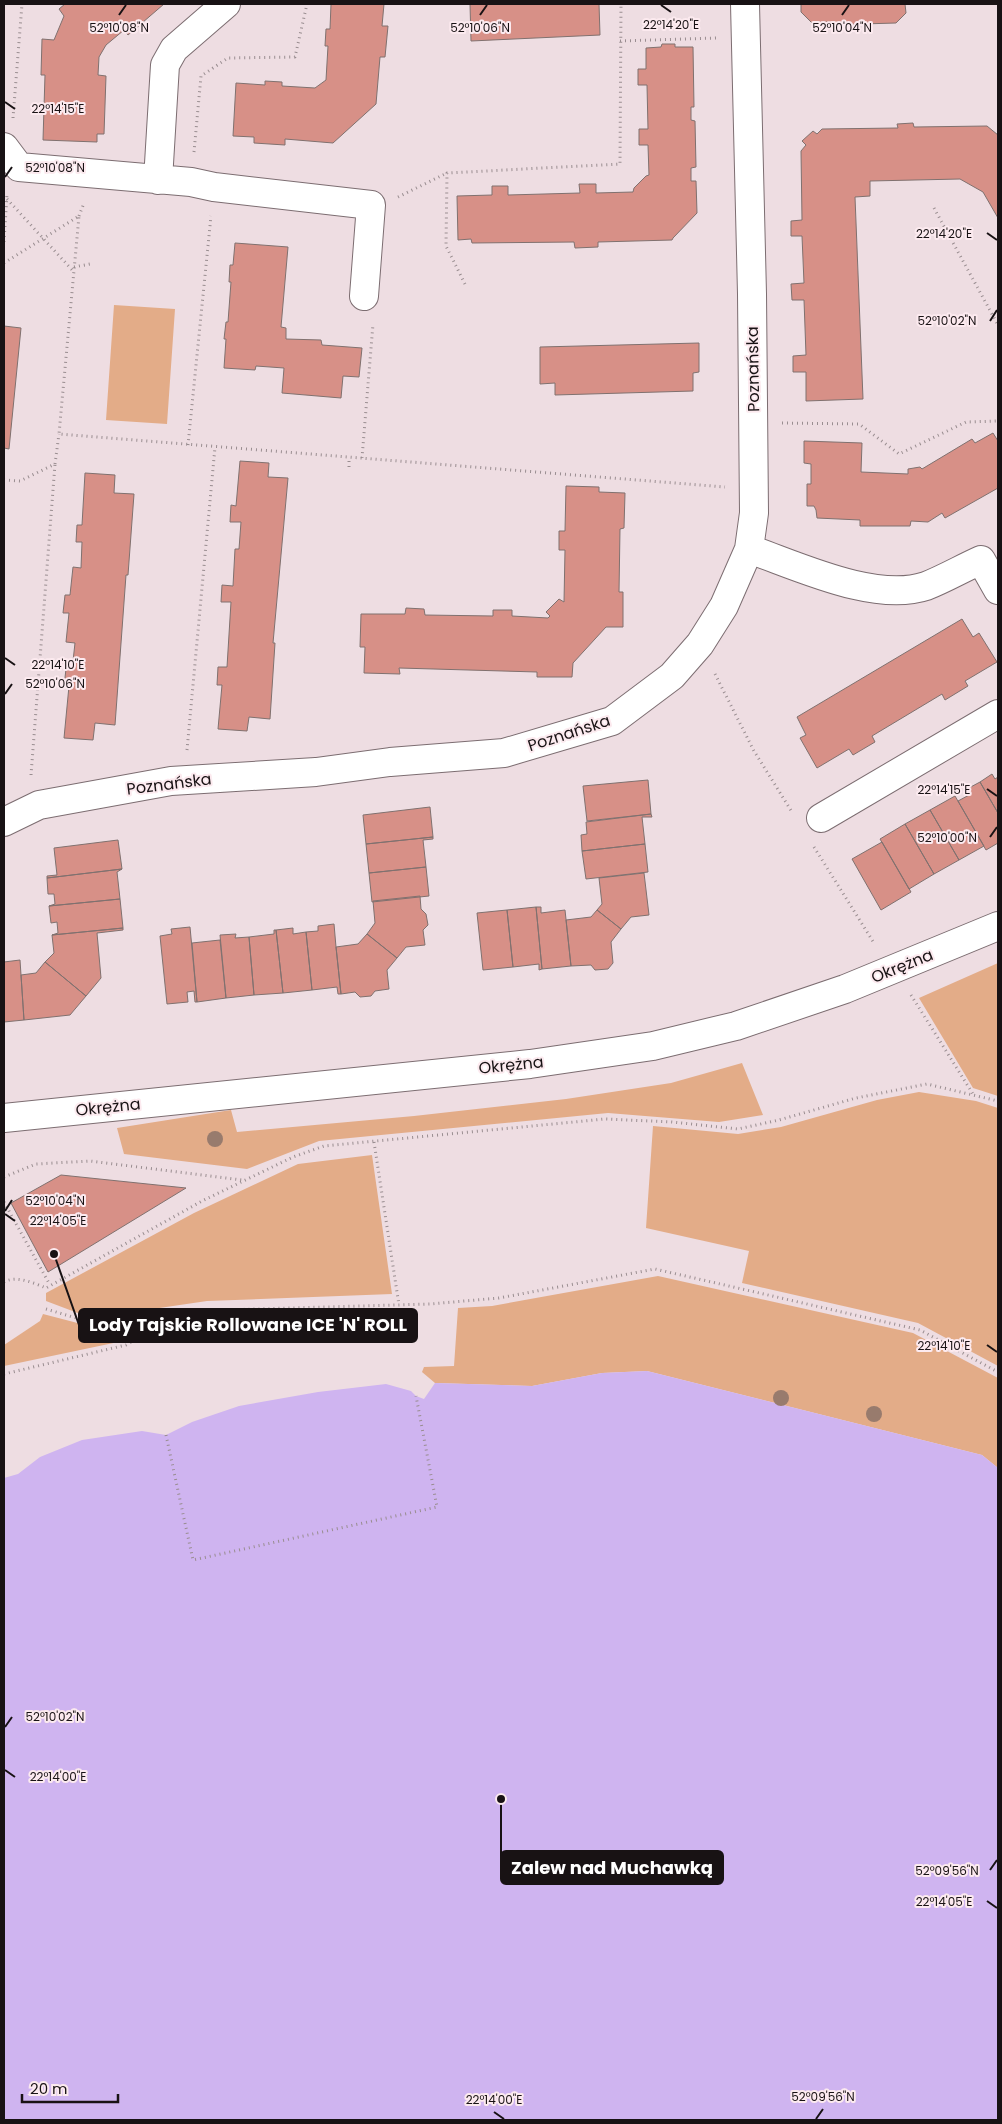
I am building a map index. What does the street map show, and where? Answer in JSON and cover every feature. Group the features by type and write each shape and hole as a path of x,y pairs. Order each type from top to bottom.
{"street":[{"path":"158,180 165,65 174,49 226,4"},
{"name":"Poznańska","path":"4,822 39,805 171,780 316,772 390,762 504,753 612,722 672,676 700,644 724,606 749,549 754,503 752,294 745,4"},
{"path":"7,151 19,167 202,184 372,205 364,296"},
{"path":"749,549 854,585 899,591 925,586 990,554 998,590"},
{"path":"808,825 998,714"},
{"name":"Okrężna","path":"4,1118 530,1064 653,1046 736,1026 845,989 998,926"}],"path":[{"path":"4,242 7,151 22,4"},
{"path":"188,445 202,184 201,76 228,58 295,57 307,4"},
{"path":"372,205 402,196 447,173 620,164 621,4"},
{"path":"620,41 724,38"},
{"path":"447,173 446,246 465,284"},
{"path":"6,198 74,272"},
{"path":"934,208 998,325"},
{"path":"4,263 79,216 55,464 30,780"},
{"path":"74,267 90,264"},
{"path":"362,458 375,305 364,296"},
{"path":"774,423 859,424 899,454 966,422 998,421"},
{"path":"59,434 733,488"},
{"path":"186,758 215,447"},
{"path":"349,457 349,467"},
{"path":"4,480 20,481 55,464"},
{"path":"700,644 754,751 808,825 891,971 915,1000 973,1094"},
{"path":"4,1282 6,1280 27,1281 46,1288 202,1201 293,1157 324,1146 605,1119 672,1122 738,1129 779,1120 856,1098 926,1084 998,1101"},
{"path":"374,1142 399,1304"},
{"path":"4,1176 36,1164 90,1161 244,1180"},
{"path":"4,1202 50,1285"},
{"path":"46,1309 76,1318 104,1323 181,1313 500,1298 655,1269 920,1330 998,1372"},
{"path":"4,1374 126,1345 181,1313"},
{"path":"166,1434 193,1560 437,1508 416,1396"}],"shaded area":[{"path":"114,305 175,309 167,424 106,420"},
{"path":"998,963 998,1096 973,1088 919,998"},
{"path":"742,1063 763,1115 719,1122 608,1113 319,1141 247,1169 124,1154 117,1128 231,1110 237,1132 414,1116 566,1099 671,1083"},
{"path":"919,1092 976,1101 998,1108 998,1366 918,1323 742,1283 749,1251 646,1228 653,1126 738,1134 781,1127 877,1100"},
{"path":"372,1155 392,1294 207,1301 105,1316 83,1315 46,1301 46,1293 194,1213 298,1164"},
{"path":"658,1276 913,1333 998,1378 998,1468 982,1455 647,1371 602,1373 532,1386 435,1383 422,1372 424,1367 454,1366 458,1308 492,1306"},
{"path":"43,1314 89,1326 156,1323 123,1341 4,1366 4,1345 40,1321"},
{"path":"647,1371 982,1455 998,1468 998,2120 4,2120 4,1478 18,1474 40,1457 82,1440 142,1431 166,1435 192,1422 239,1406 318,1392 386,1384 411,1391 416,1396 424,1399 435,1383 532,1386 602,1373"}],"building":[{"path":"65,4 164,4 128,35 124,30 106,45 99,57 98,75 106,76 104,134 97,134 97,142 43,140 45,75 41,75 42,39 54,40 64,16 59,9"},
{"path":"331,4 384,4 382,26 388,26 385,57 380,57 376,104 333,143 285,139 285,145 254,143 254,137 233,136 236,83 265,85 265,81 282,82 282,86 315,88 326,80 328,46 325,46 326,29 330,29"},
{"path":"470,4 599,4 600,35 471,41"},
{"path":"801,4 905,4 906,13 896,23 827,25 827,22 812,23 801,12"},
{"path":"662,44 675,44 675,47 693,47 694,107 691,107 691,120 695,121 696,167 691,168 691,181 696,181 697,213 672,240 598,242 598,247 575,248 574,242 472,243 471,239 458,240 457,196 492,195 492,186 508,186 508,195 580,193 579,184 596,184 596,193 633,192 634,188 649,175 648,145 639,145 639,129 648,129 647,85 638,85 638,69 646,69 646,48 661,47"},
{"path":"913,123 914,127 987,126 998,135 998,218 983,192 960,179 870,181 870,196 855,197 863,399 806,401 806,372 793,372 793,356 806,355 804,300 792,300 791,284 804,283 802,236 791,236 791,221 802,220 801,151 806,145 802,141 813,131 817,134 822,129 898,128 897,124"},
{"path":"235,243 288,247 281,327 286,328 286,339 321,340 322,345 362,348 359,377 343,376 341,398 282,393 284,368 256,366 255,370 224,368 226,339 224,339 226,322 228,322 231,282 229,282 230,265 233,265"},
{"path":"4,326 21,328 9,449 4,448"},
{"path":"699,343 699,372 693,373 693,391 555,395 555,383 540,384 540,347"},
{"path":"993,433 998,441 998,488 945,518 942,513 928,522 911,521 910,526 860,526 860,520 817,518 814,506 807,506 807,484 811,484 811,464 804,463 804,441 862,443 861,472 908,474 908,469 920,467 922,469 972,439 975,443"},
{"path":"240,461 269,463 268,477 288,478 273,643 275,643 270,719 249,717 247,731 218,729 222,685 217,685 218,667 227,667 231,602 221,602 222,585 233,586 235,549 239,549 241,522 230,522 231,505 236,506"},
{"path":"85,473 115,475 114,493 134,494 115,725 95,723 93,740 64,738 69,686 64,686 66,669 72,670 75,643 66,642 69,613 63,613 65,595 70,595 73,567 81,568 82,542 76,542 77,525 82,525"},
{"path":"566,486 599,487 599,492 625,493 624,528 620,529 619,592 623,592 623,627 606,627 573,663 572,677 537,677 537,672 399,668 400,674 364,673 365,647 360,647 361,614 405,614 406,608 424,609 425,615 493,616 493,610 512,610 512,616 548,618 550,616 546,612 559,599 564,602 565,550 559,550 559,531 565,531"},
{"path":"962,619 973,637 979,633 997,662 965,681 968,686 945,700 942,694 872,736 875,742 853,755 849,749 817,768 800,738 806,735 797,717"},
{"path":"992,774 995,779 998,777 998,813 980,782"},
{"path":"648,780 651,814 587,821 583,786"},
{"path":"980,782 998,813 998,843 986,850 958,801 971,794 967,789"},
{"path":"955,796 984,846 959,860 930,810"},
{"path":"430,807 433,837 366,844 363,815"},
{"path":"930,810 959,860 934,874 905,824"},
{"path":"651,814 652,817 642,817 645,844 582,851 581,835 587,834 586,822"},
{"path":"905,824 934,874 909,889 880,839"},
{"path":"433,837 433,839 423,840 426,867 369,873 366,844"},
{"path":"118,840 122,869 47,878 47,876 57,875 54,848"},
{"path":"882,842 911,892 881,910 852,859"},
{"path":"645,844 648,872 586,879 582,851"},
{"path":"426,867 429,896 372,902 369,873"},
{"path":"122,869 117,872 120,899 49,906 55,904 54,894 48,894 47,878"},
{"path":"644,873 649,915 631,917 621,929 597,910 602,904 599,878"},
{"path":"420,896 421,909 426,914 428,925 423,930 425,945 406,947 397,958 367,934 375,923 373,901"},
{"path":"120,899 123,928 52,935 58,933 57,922 51,923 49,906"},
{"path":"536,907 542,969 539,970 539,964 513,967 507,910"},
{"path":"536,907 541,907 541,913 565,910 571,966 542,969"},
{"path":"507,910 513,967 483,970 477,913"},
{"path":"597,910 621,929 611,942 613,963 608,969 595,970 591,965 571,966 566,920 591,917"},
{"path":"334,924 341,994 338,994 337,987 312,990 306,932 318,931 318,926"},
{"path":"190,927 197,1002 195,1002 194,991 187,992 188,1002 167,1004 160,936 172,934 171,929"},
{"path":"123,928 123,930 97,933 101,978 86,996 45,962 54,953 52,935"},
{"path":"293,928 293,934 306,932 312,990 283,993 276,930"},
{"path":"274,930 276,930 283,993 254,995 249,937 274,934"},
{"path":"236,934 235,938 249,937 254,995 226,998 220,935"},
{"path":"367,934 397,958 387,970 389,989 375,991 371,996 360,997 355,992 341,994 336,947 358,944"},
{"path":"220,940 226,998 197,1002 192,943"},
{"path":"20,960 24,1020 4,1022 4,962"},
{"path":"45,962 86,996 70,1015 24,1020 21,975 36,973"},
{"path":"61,1175 186,1188 48,1272 11,1203"}],"place":[{"name":"Lody Tajskie Rollowane ICE 'N' ROLL","path":"54,1254"},
{"name":"Zalew nad Muchawką","path":"501,1799"}]}
